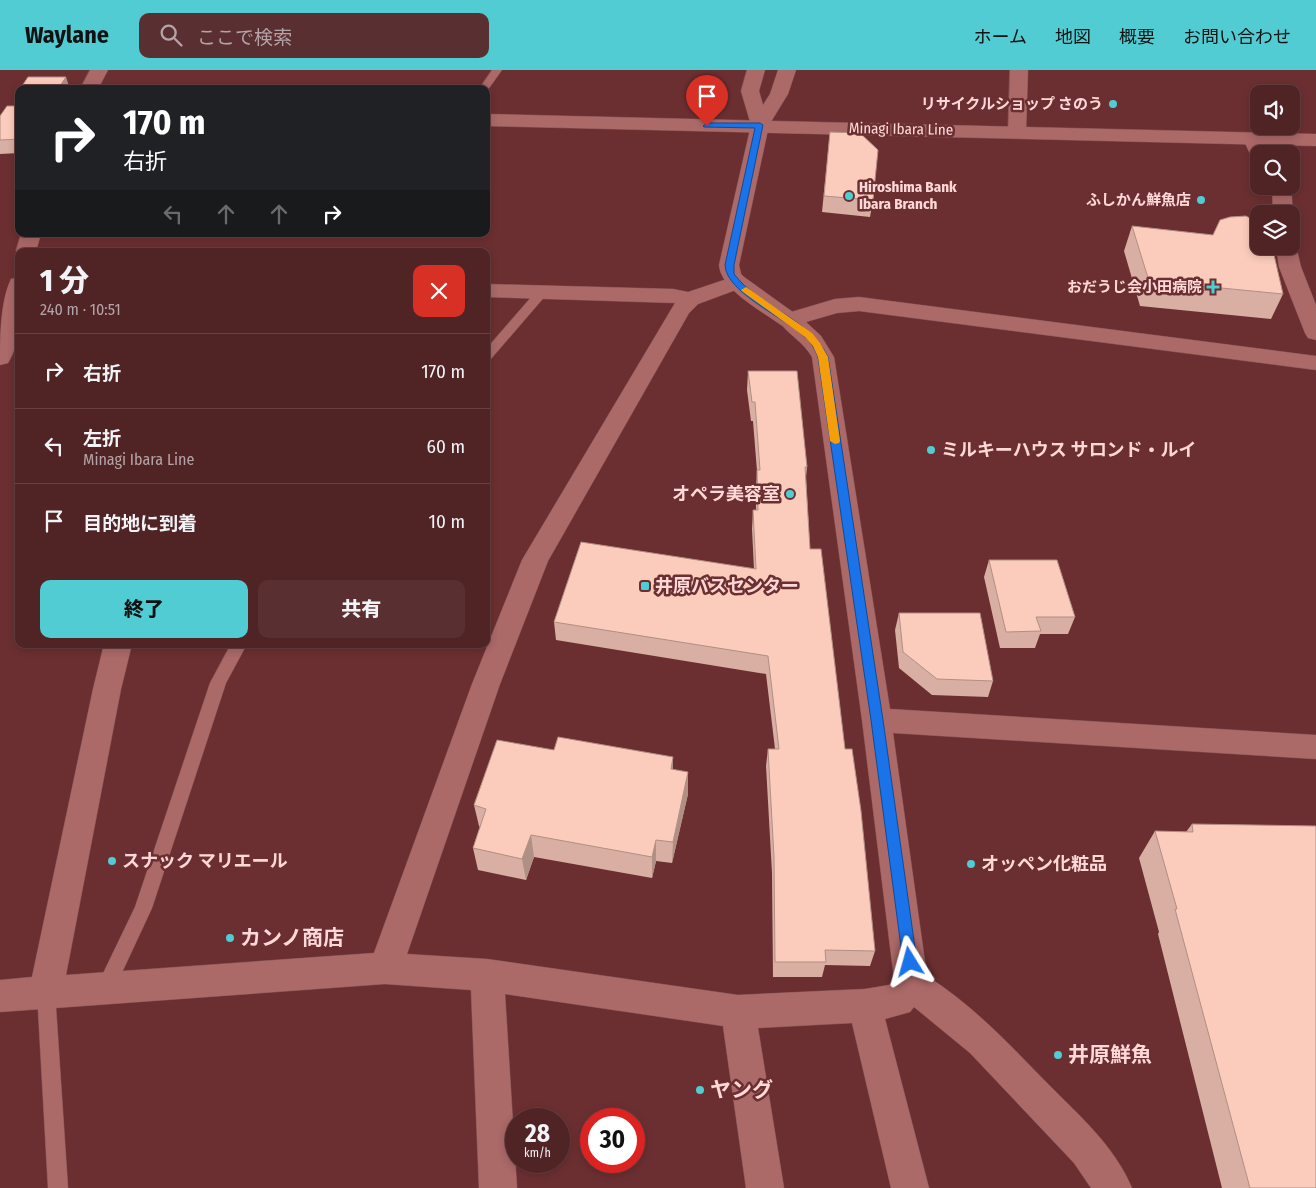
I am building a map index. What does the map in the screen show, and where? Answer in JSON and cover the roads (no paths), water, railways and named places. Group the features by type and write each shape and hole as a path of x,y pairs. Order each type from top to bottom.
{"street":[{"path":"91,85 99,70"},
{"path":"756,70 750,91 760,125"},
{"path":"0,996 385,968 487,975 738,1012 865,1006 898,1000 911,985 911,970 877,720 823,357 817,345 808,335 736,282 730,274 730,265 760,125 779,94 787,70"},
{"path":"1016,131 1018,70"},
{"name":"Minagi Ibara Line","path":"490,120 1016,131 1250,146"},
{"name":"Minagi Ibara Line","path":"1266,145 1316,140"},
{"path":"1288,255 1290,267 1316,333"},
{"path":"385,968 486,684 535,560 680,310 690,299 736,282"},
{"path":"490,290 673,296 690,299"},
{"path":"0,358 15,300"},
{"path":"789,320 835,306 859,304 1316,364"},
{"path":"46,992 117,648"},
{"path":"877,720 1247,741 1316,747"},
{"path":"487,975 498,1188"},
{"path":"911,985 937,1002 982,1041 1087,1150 1113,1188"},
{"path":"865,1006 910,1188"},
{"path":"738,1012 765,1188"}],"lane":[{"path":"487,85 497,70"},
{"path":"490,352 543,292"},
{"path":"105,988 143,908 218,683 237,648"},
{"path":"46,992 58,1188"}],"place":[{"name":"リサイクルショップ さのう","path":"1113,104"},
{"name":"Hiroshima Bank Ibara Branch","path":"849,196"},
{"name":"ふしかん鮮魚店","path":"1201,200"},
{"name":"おだうじ会小田病院","path":"1213,287"},
{"name":"ミルキーハウス サロンド・ルイ","path":"931,450"},
{"name":"オペラ美容室","path":"790,494"},
{"name":"井原バスセンター","path":"645,586"},
{"name":"スナック マリエール","path":"112,861"},
{"name":"オッペン化粧品","path":"971,864"},
{"name":"カンノ商店","path":"230,938"},
{"name":"井原鮮魚","path":"1058,1055"},
{"name":"ヤング","path":"700,1090"}]}
